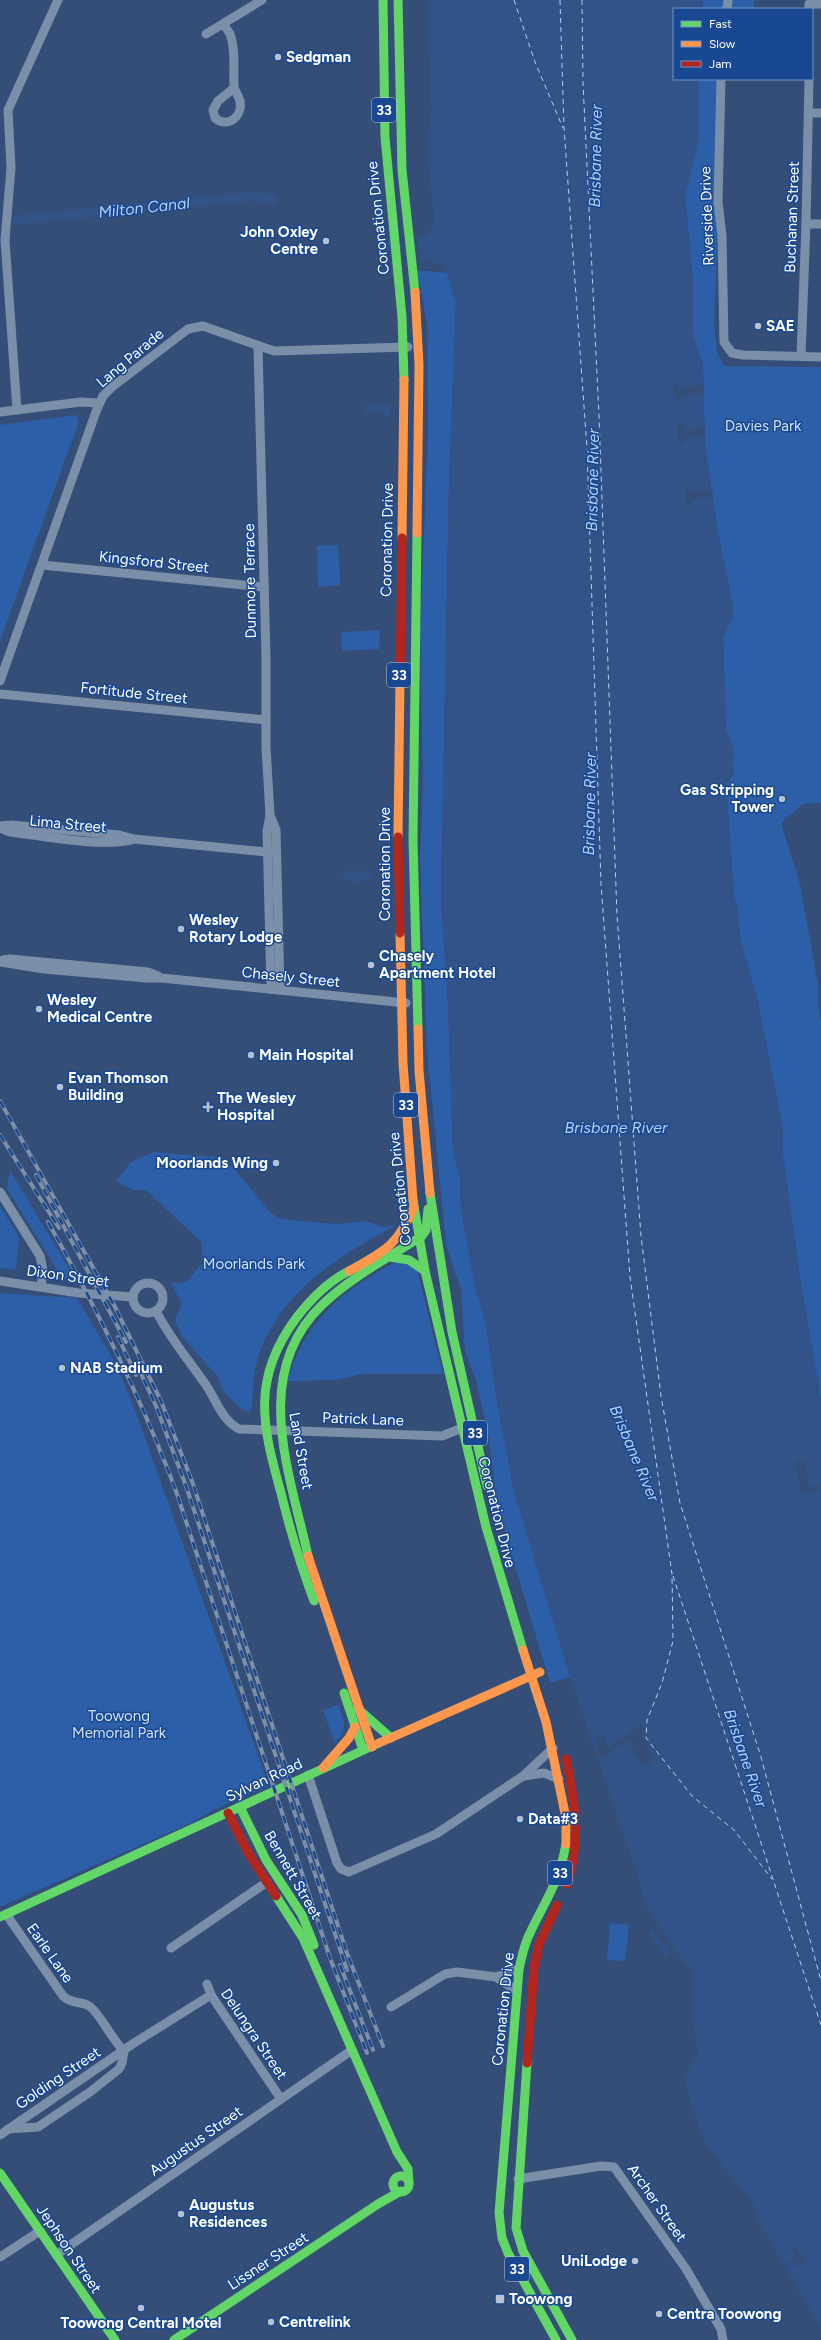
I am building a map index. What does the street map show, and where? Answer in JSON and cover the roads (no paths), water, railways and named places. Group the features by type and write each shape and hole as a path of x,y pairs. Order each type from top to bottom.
{"main road":[{"name":"Coronation Drive","path":"383,0 385,137 404,347 398,874 401,1002 407,1126 414,1207 418,1239 425,1271 493,1557 552,1748 566,1818 564,1855 556,1884 529,1934 519,1968 499,2225 508,2253 556,2340"},
{"name":"Coronation Drive","path":"398,0 398,63 402,170 412,261 418,347 420,431 415,606 413,840 419,1071 429,1190 452,1332 490,1502"},
{"path":"418,1239 426,1230 429,1190"},
{"name":"Land Street","path":"367,1749 355,1727 301,1568 265,1431 264,1414 267,1382 276,1352 289,1327 302,1310 330,1282 393,1244 402,1233 414,1207"},
{"name":"Land Street","path":"367,1749 358,1709 310,1564 280,1431 279,1411 281,1382 287,1360 298,1336 314,1314 336,1291 418,1239"},
{"path":"390,1257 409,1260 425,1271"},
{"name":"Coronation Drive","path":"501,1542 544,1683"},
{"name":"Sylvan Road","path":"3,1916 228,1813 322,1768 540,1672"},
{"path":"358,1709 391,1738"},
{"path":"322,1768 349,1738 355,1727"},
{"name":"Coronation Drive","path":"518,2179 534,1967 545,1929 569,1878 577,1845 577,1814 563,1749"},
{"name":"Bennett Street","path":"240,1807 261,1851 304,1919 324,1982"},
{"name":"Bennett Street","path":"228,1813 242,1844 301,1933 324,1982 397,2152 408,2169 409,2183"},
{"path":"267,1882 276,1875"},
{"name":"Bennett Street","path":"395,2180 399,2168 397,2152"},
{"name":"Jephson Street","path":"0,2173 115,2340"},
{"path":"405,2176 409,2183 407,2189 401,2191 396,2189 395,2180 405,2176"},
{"name":"33","path":"518,2179 516,2228 520,2246 572,2340"},
{"name":"Lissner Street","path":"378,2204 395,2180"},
{"name":"Lissner Street","path":"174,2340 378,2204 401,2191"}],"street":[{"path":"17,410 3,226 11,168 4,128 11,101 58,0"},
{"path":"206,34 262,0"},
{"path":"808,7 821,4"},
{"path":"223,24 231,36 235,64 234,88"},
{"name":"Riverside Drive","path":"722,80 718,202 722,236 723,337 729,350 743,355 801,356"},
{"name":"Buchanan Street","path":"801,356 809,80"},
{"path":"809,113 821,113"},
{"path":"806,224 821,224"},
{"name":"Lang Parade","path":"0,681 99,403 112,387 192,327 203,326 258,347 280,352 418,347"},
{"name":"Dunmore Terrace","path":"258,347 266,720 270,815 267,831 267,852 275,989"},
{"path":"801,356 821,357"},
{"path":"0,412 81,402 99,403"},
{"name":"Kingsford Street","path":"42,565 264,587"},
{"name":"Fortitude Street","path":"0,694 266,720"},
{"name":"Dunmore Terrace","path":"270,815 276,830 275,989"},
{"name":"Lima Street","path":"0,827 10,832 80,840 119,842 134,839 267,852"},
{"name":"Chasely Street","path":"0,961 10,959 148,972 162,978 417,1004"},
{"path":"0,1192 40,1256 43,1270 41,1287"},
{"name":"Dixon Street","path":"0,1281 79,1293 133,1297"},
{"path":"141,1285 155,1285 161,1291 163,1300 156,1311 142,1312 135,1306 133,1297 141,1285"},
{"name":"Patrick Lane","path":"156,1311 171,1340 206,1385 229,1422 245,1430 442,1436 462,1428"},
{"path":"308,1775 337,1864 341,1869 349,1872 436,1834 523,1776 552,1748"},
{"path":"523,1776 544,1773 559,1779"},
{"path":"171,1948 267,1882"},
{"name":"Earle Lane","path":"3,1916 63,1996 72,2002 90,2007 124,2051"},
{"path":"496,1977 519,1968"},
{"path":"391,2007 445,1974 457,1972 496,1977 517,1991"},
{"name":"Delungra Street","path":"206,1984 211,1995 281,2099"},
{"name":"Golding Street","path":"0,2135 124,2051 211,1995"},
{"name":"Augustus Street","path":"56,2255 352,2050"},
{"name":"Golding Street","path":"8,2129 37,2128 77,2101 119,2069 122,2063 124,2051"},
{"name":"Archer Street","path":"518,2179 601,2166 614,2167 686,2269 721,2329 723,2340"},
{"path":"0,2257 40,2232"}],"water":[{"name":"Brisbane River","path":"427,0 703,0 702,8 673,8 673,80 699,80 699,140 685,196 693,282 693,335 703,366 705,446 718,534 733,606 733,616 723,637 726,730 732,743 734,758 732,772 726,785 734,896 737,905 740,939 757,998 783,1129 783,1155 801,1284 821,1399 821,2328 758,2220 754,2205 705,2143 691,2104 685,2078 698,2051 691,2014 693,1973 682,1960 644,1902 636,1871 570,1677 514,1491 497,1401 486,1324 475,1286 461,1208 460,1178 453,1150 448,1003 441,900 449,483 456,303 443,265 420,259 417,236 428,236 434,219 427,153 431,109"},
{"path":"391,404 390,415 384,417 382,412 365,412 365,405"},
{"path":"343,871 371,871 371,879 363,879 357,883 343,879"},
{"path":"652,1929 670,1954 665,1957 648,1932"}],"waterway":[{"name":"Milton Canal","path":"16,220 254,196 273,200"},
{"name":"Milton Canal","path":"382,247 398,246"}],"railway":[{"path":"0,1101 114,1305 161,1401 193,1484 347,1953 383,2046"},
{"path":"0,1135 59,1228"},
{"path":"36,1175 126,1342"},
{"path":"48,1222 84,1288 117,1354 148,1422 176,1491 330,1958 367,2053"},
{"path":"118,1337 136,1375"},
{"path":"137,1365 156,1406 186,1486 347,1970"},
{"path":"340,1965 373,2050"}],"place":[{"name":"Sedgman","path":"278,57"},
{"name":"John Oxley Centre","path":"326,241"},
{"name":"SAE","path":"758,326"},
{"name":"Gas Stripping Tower","path":"782,799"},
{"name":"Wesley Rotary Lodge","path":"181,929"},
{"name":"Chasely Apartment Hotel","path":"371,965"},
{"name":"Wesley Medical Centre","path":"39,1009"},
{"name":"Main Hospital","path":"251,1055"},
{"name":"Evan Thomson Building","path":"60,1087"},
{"name":"The Wesley Hospital","path":"208,1107"},
{"name":"Moorlands Wing","path":"276,1163"},
{"name":"NAB Stadium","path":"62,1368"},
{"name":"Data#3","path":"520,1819"},
{"name":"Augustus Residences","path":"181,2214"},
{"name":"UniLodge","path":"635,2261"},
{"name":"Toowong","path":"500,2299"},
{"name":"Toowong Central Motel","path":"141,2308"},
{"name":"Centra Toowong","path":"659,2314"},
{"name":"Centrelink","path":"271,2322"}],"park label":[{"name":"Davies Park","path":"763,426"},
{"name":"Moorlands Park","path":"254,1264"},
{"name":"Toowong Memorial Park","path":"119,1724"}]}
